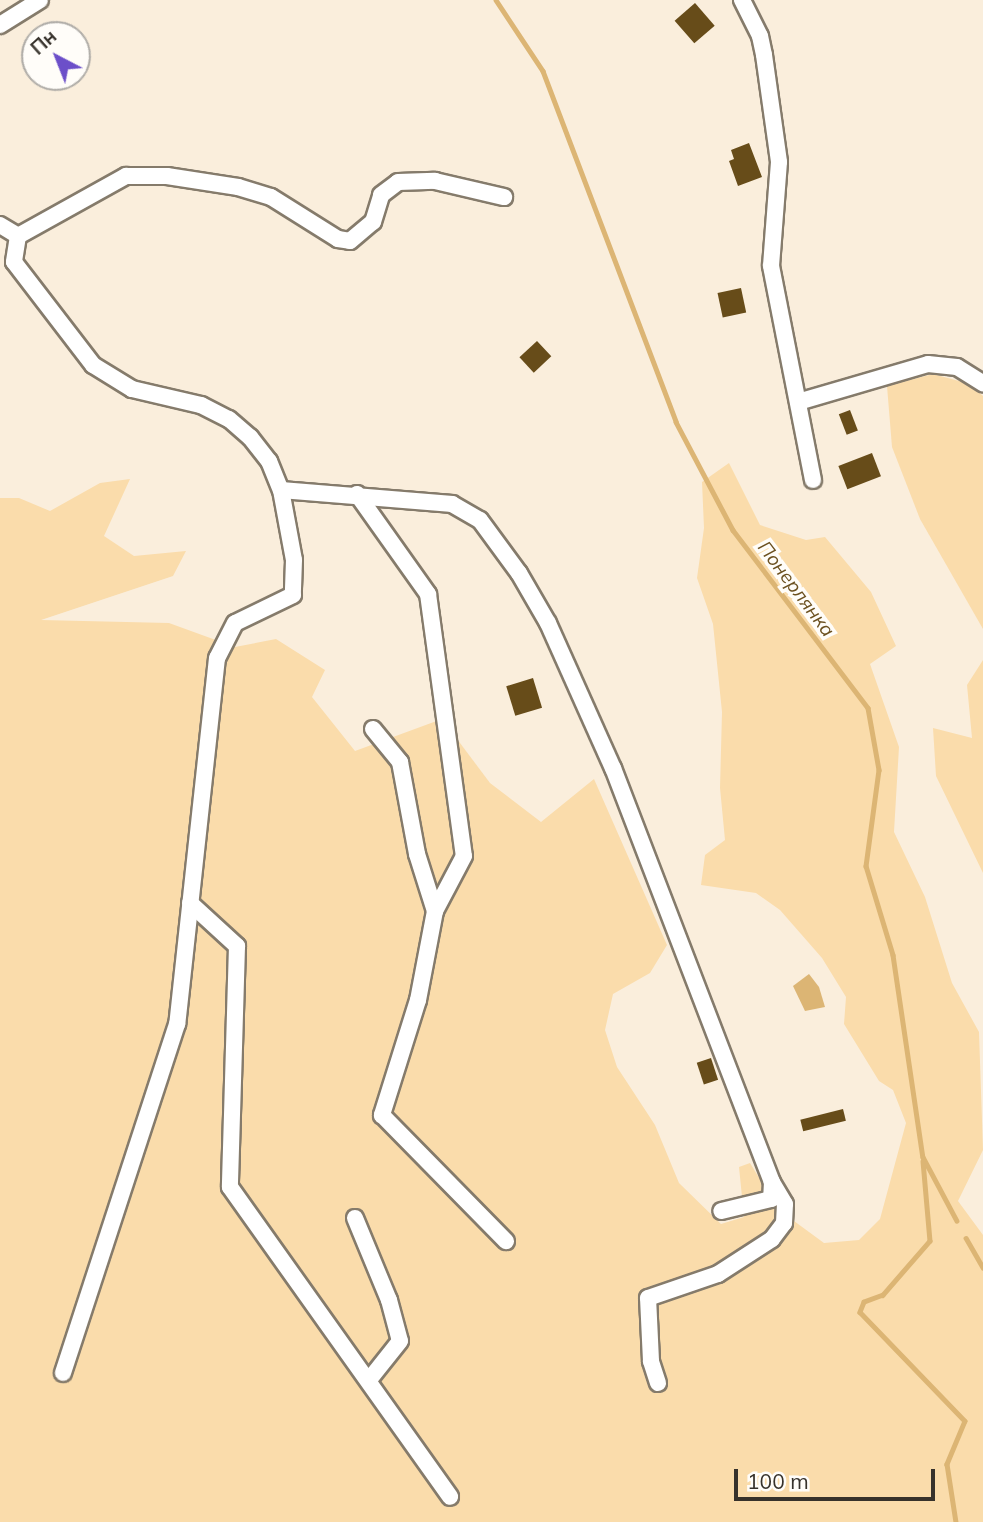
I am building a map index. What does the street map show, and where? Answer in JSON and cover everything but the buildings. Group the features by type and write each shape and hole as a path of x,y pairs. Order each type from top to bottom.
{"street":[{"path":"0,25 40,0"},
{"path":"741,0 760,36 779,162 771,267 798,402 795,408 813,480"},
{"path":"18,236 126,176 167,176 238,187 271,197 338,239 350,241 373,222 381,195 398,182 435,181 504,197"},
{"path":"0,225 18,236"},
{"path":"18,236 14,262 93,365 132,388 167,394 229,419 269,461 290,524 293,594 235,623 217,657 177,1024 63,1373"},
{"path":"798,402 928,365 957,367 983,383"},
{"path":"281,491 431,500 469,510 519,573 548,623 613,768 772,1182 785,1203 784,1223 772,1239 718,1274 648,1298 651,1361 658,1383"},
{"path":"357,494 428,594 464,856 435,911 418,1000 382,1115 506,1241"},
{"path":"373,729 400,762 417,854 435,911"},
{"path":"190,904 237,946 230,1187 450,1497"},
{"path":"721,1211 771,1199 772,1182"},
{"path":"355,1218 389,1300 400,1342 369,1380"}],"shaded area":[{"path":"933,374 970,384 983,396 983,629 920,519 892,447 887,386"},
{"path":"729,463 760,525 806,540 825,537 871,592 896,646 870,664 899,747 894,832 925,897 952,983 979,1032 983,1150 958,1201 983,1235 983,1522 0,1522 0,498 19,498 50,511 100,483 130,479 104,536 134,556 186,551 173,576 41,620 169,623 235,647 276,639 325,670 312,697 355,751 442,719 490,783 541,822 594,779 667,945 650,973 613,994 605,1030 617,1067 655,1125 679,1183 721,1224 744,1217 739,1167 750,1163 779,1210 824,1243 859,1240 880,1219 906,1123 893,1090 879,1081 844,1024 846,997 822,958 780,910 756,893 701,885 705,855 725,840 720,788 722,712 713,624 697,578 704,528 702,482"},
{"path":"983,660 983,873 936,776 933,728 972,738 967,685"},
{"path":"809,974 819,987 825,1007 805,1011 793,986"}],"waterway":[{"name":"Понерлянка","path":"496,0 543,71 676,422 733,530 868,708 879,770 866,866 893,955 923,1157 957,1221"},
{"path":"923,1161 930,1241 883,1295 864,1302 860,1312 965,1421 947,1464 956,1522"},
{"name":"Понерлянка","path":"966,1238 983,1267"}]}
